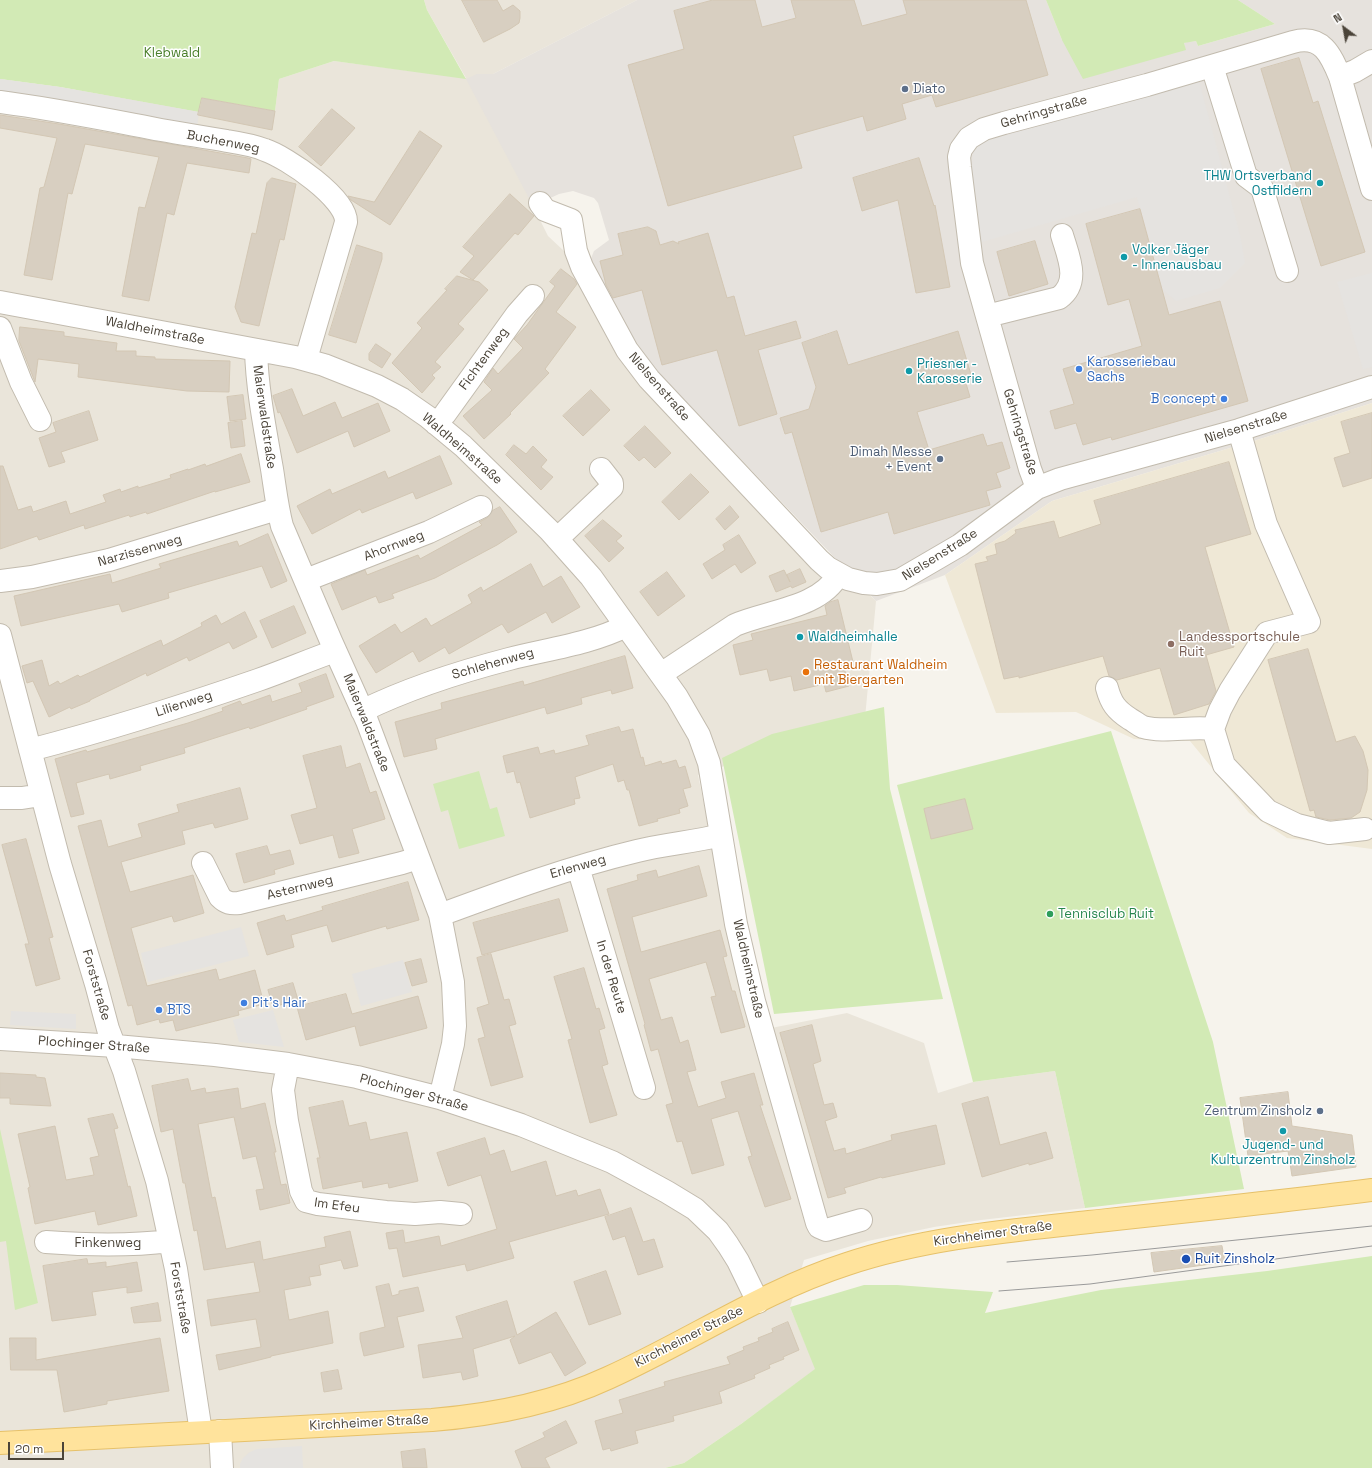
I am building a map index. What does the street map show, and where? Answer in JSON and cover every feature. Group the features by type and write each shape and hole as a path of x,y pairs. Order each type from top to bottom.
{"main road":[{"name":"Kirchheimer Straße","path":"0,1443 479,1416 554,1399 608,1379 810,1277 860,1260 928,1243 981,1234 1287,1201 1372,1190"}],"street":[{"name":"Gehringstraße","path":"1037,488 1030,469 969,248 960,174 960,153 969,138 984,129 1004,123 1212,66 1293,42 1306,40 1318,43 1326,49 1340,77 1372,189"},
{"path":"1340,77 1355,71 1372,61"},
{"path":"1212,66 1246,176 1262,188 1287,271"},
{"name":"Buchenweg","path":"0,102 53,110 252,146 280,156 312,178 328,193 344,212 346,222 306,359"},
{"name":"Nielsenstraße","path":"540,203 545,210 571,220 576,251 582,267 621,341 649,379 819,560 838,575 848,580 877,584 900,580 960,545 1037,488 1060,479 1239,430 1372,387"},
{"path":"987,316 1059,298 1066,294 1069,288 1072,272 1062,235"},
{"name":"Fichtenweg","path":"436,424 533,296"},
{"name":"Waldheimstraße","path":"0,302 306,359 377,386 402,399 463,446 485,466 557,539 591,577 662,674 678,697 699,735 709,763 736,924 754,1001 817,1223 820,1227 826,1230 861,1220"},
{"path":"0,328 21,382 40,420"},
{"name":"Maierwaldstraße","path":"256,350 257,376 277,509 282,526 362,711 440,915 450,965 455,1009 453,1044 440,1098"},
{"path":"1239,430 1266,524 1309,622 1267,633 1227,698 1220,710 1213,729 1224,765 1268,811 1296,825 1329,833 1365,829"},
{"path":"557,539 612,487 612,482 601,469"},
{"name":"Ahornweg","path":"306,580 429,532 481,507"},
{"name":"Narzissenweg","path":"0,582 32,577 109,560 277,509"},
{"path":"662,674 735,625 752,618 800,604 815,597 834,584 838,575"},
{"name":"Schlehenweg","path":"362,711 432,682 508,659 585,640 626,626"},
{"name":"Forststraße","path":"0,635 42,795 108,1029 116,1046 157,1181 170,1240 183,1314 211,1431 222,1468"},
{"name":"Lilienweg","path":"30,750 113,727 187,704 335,651"},
{"path":"1107,688 1119,712 1142,726 1156,729 1200,727 1213,729"},
{"path":"0,798 22,798 42,795"},
{"name":"Erlenweg","path":"440,915 515,887 578,867 637,851 721,835"},
{"name":"Asternweg","path":"203,863 220,897 224,901 231,904 418,858"},
{"name":"In der Reute","path":"578,867 644,1088"},
{"name":"Plochinger Straße","path":"0,1040 116,1046 215,1054 288,1064 357,1077 440,1098 521,1125 612,1162 681,1200 695,1210 718,1232 738,1261 758,1302"},
{"name":"Im Efeu","path":"288,1064 283,1090 287,1121 301,1191 306,1201 318,1204 386,1212 414,1214 440,1212 461,1214"},
{"name":"Finkenweg","path":"46,1242 87,1244 154,1243 170,1240"}],"shaded area":[{"path":"424,0 637,0 493,74 477,74 533,206 548,236 564,251 586,290 616,354 876,601 865,718 698,775 751,1032 847,1013 924,1043 938,1093 973,1082 1055,1071 1085,1208 934,1227 868,1241 804,1260 790,1307 816,1369 741,1424 684,1463 665,1468 0,1468 0,79 60,87 199,111 202,98 275,111 279,79 334,61 466,78 427,10"},
{"path":"637,0 1046,0 1062,40 1185,50 1184,43 1187,42 1196,41 1198,46 1275,24 1238,0 1372,0 1372,403 1257,440 1052,501 945,575 876,601 632,345 590,261 594,251 609,240 598,203 594,198 573,191 559,194 533,206 466,79 477,74 493,74"},
{"path":"0,79 60,87 199,112 197,128 0,95"},
{"path":"1199,81 1240,235 1245,263 1220,288 1176,301 1163,290 1137,197 982,242 970,190 974,144"},
{"path":"1372,273 1372,367 1363,369 1337,282"},
{"name":"Landessportschule Ruit","path":"1372,403 1372,849 1287,838 1249,813 1190,741 1134,739 1076,712 996,713 945,575 1052,501 1257,440"},
{"path":"241,927 249,956 148,982 141,953"},
{"path":"403,960 412,992 361,1006 352,974"},
{"path":"273,1010 284,1047 239,1042 233,1020"},
{"path":"11,1011 76,1014 76,1029 10,1025"},
{"path":"302,1446 303,1468 240,1468 243,1458 250,1452 257,1449"}],"green space":[{"name":"Klebwald","path":"0,0 424,0 427,10 466,79 334,61 279,79 275,111 202,98 199,112 60,87 0,79"},
{"path":"1046,0 1238,0 1275,24 1198,46 1196,41 1184,43 1186,50 1083,79 1062,40"},
{"path":"884,707 890,789 943,999 774,1014 722,758 772,734"},
{"name":"Tennisclub Ruit","path":"1111,731 1213,1042 1244,1189 1085,1208 1055,1071 973,1082 897,785"},
{"path":"479,771 490,809 497,807 505,836 459,849 448,810 441,812 433,784"},
{"path":"0,1129 38,1303 15,1310 6,1241 0,1242"},
{"path":"1372,1256 1372,1468 665,1468 684,1463 741,1424 815,1369 790,1307 864,1285 897,1285 993,1292 985,1313 1101,1290 1267,1271"}],"building":[{"path":"462,0 497,0 503,11 513,5 520,11 519,23 484,42"},
{"path":"713,0 755,0 762,27 796,18 791,0 854,0 862,26 907,14 903,0 1026,0 1048,75 936,107 932,95 902,104 906,119 867,131 863,116 793,136 802,168 668,206 628,65 684,49 674,11"},
{"name":"THW Ortsverband Ostfildern","path":"1299,58 1313,103 1318,101 1365,252 1321,266 1261,69"},
{"path":"202,98 275,111 272,130 198,115"},
{"path":"332,109 355,128 321,166 299,147"},
{"path":"0,115 59,124 248,158 251,159 249,173 187,163 174,215 167,213 149,301 122,296 139,207 145,208 159,157 85,144 72,194 68,193 52,280 24,275 40,188 44,187 57,138 0,128"},
{"path":"420,131 442,146 390,225 351,200 348,196 374,202"},
{"path":"919,158 934,206 935,205 950,287 916,293 898,200 862,211 853,178"},
{"path":"272,178 296,184 284,240 280,239 259,326 241,322 235,307 252,233 256,234 267,183"},
{"path":"510,194 534,216 518,235 515,233 473,280 460,272 474,256 463,247"},
{"path":"1140,209 1169,315 1220,301 1248,401 1112,440 1111,437 1083,445 1076,423 1055,429 1050,411 1074,404 1063,369 1142,346 1129,299 1108,305 1086,224"},
{"path":"648,227 656,231 660,245 673,241 679,244 678,242 708,233 727,298 734,296 745,336 796,321 801,338 758,350 777,414 739,426 717,350 662,365 642,290 613,298 606,285 600,261 623,255 618,234"},
{"path":"1035,241 1048,284 1009,296 997,252"},
{"path":"357,245 382,253 382,259 356,343 329,335"},
{"path":"561,269 574,279 577,284 556,312 576,327 545,369 549,373 510,413 511,414 484,439 463,416 492,390 484,382 493,368 498,374 523,348 514,339 527,325 555,286 550,282"},
{"path":"457,276 479,282 488,290 458,324 464,329 435,362 441,367 432,375 435,378 422,393 392,363 422,328 417,323 447,290 445,289"},
{"path":"20,327 64,332 64,336 117,343 116,351 136,351 136,356 155,357 155,359 230,361 229,392 187,391 78,377 79,364 38,359 35,382 19,341"},
{"path":"837,331 848,365 958,331 972,378 965,380 970,397 917,412 929,450 983,434 987,446 1002,442 1010,468 996,473 1001,487 986,491 990,505 894,534 888,512 821,532 792,432 785,434 780,418 809,409 816,387 802,343"},
{"path":"376,344 391,354 382,368 369,360 369,354"},
{"path":"292,389 303,416 335,402 342,418 378,403 390,431 354,447 348,431 297,453 280,412 278,413 273,396"},
{"path":"591,390 610,410 583,436 563,416"},
{"path":"243,395 246,419 230,421 227,397"},
{"path":"89,411 98,440 61,452 65,462 49,467 39,438 56,432 53,423"},
{"path":"1372,413 1372,478 1343,487 1334,458 1350,453 1341,422"},
{"path":"242,421 245,446 231,448 228,423"},
{"path":"645,426 671,453 655,468 644,457 639,461 624,446"},
{"path":"514,445 526,454 533,446 547,460 541,467 553,477 541,490 506,455"},
{"path":"241,454 250,482 215,491 147,514 146,512 130,517 129,515 85,529 84,525 39,540 37,536 0,549 0,466 3,466 18,510 31,506 33,512 66,501 70,514 106,502 103,495 120,489 121,492 138,486 138,488 171,478 170,475 188,469 205,464 206,466"},
{"path":"440,456 452,484 416,499 413,492 362,513 360,509 312,534 297,506 330,489 332,494 385,471 388,478"},
{"path":"1229,462 1251,534 1205,547 1234,647 1206,655 1216,691 1209,704 1174,715 1160,668 1117,680 1109,676 1103,656 1019,678 1019,676 1004,679 975,564 988,561 986,557 997,554 995,544 1005,541 1016,533 1015,530 1054,521 1059,538 1101,524 1094,501"},
{"path":"691,474 709,492 679,520 662,502"},
{"path":"730,506 739,517 725,530 716,519"},
{"path":"500,507 517,532 497,545 435,578 392,594 394,598 379,603 376,596 342,610 331,584 365,570 367,575 418,555 420,559 482,525 479,522 487,518 492,511"},
{"path":"603,520 622,536 616,541 624,548 609,562 585,536"},
{"path":"268,534 287,581 271,588 262,566 168,593 169,598 122,612 119,604 21,626 14,596 110,574 112,583 161,568 159,564 237,541 239,546"},
{"path":"739,535 756,563 741,573 735,564 712,579 703,564 725,550 723,545"},
{"path":"531,564 543,587 561,576 580,607 552,623 546,612 508,633 502,624 449,654 445,647 419,662 413,651 376,673 359,646 395,624 401,633 426,618 431,626 472,603 468,595 481,587 483,591"},
{"path":"800,569 806,582 792,588 791,586 776,592 769,576 784,570 790,582 787,575"},
{"path":"667,572 685,596 658,616 640,592"},
{"name":"Waldheimhalle","path":"838,600 853,662 843,664 849,686 826,692 824,684 794,691 791,676 770,681 767,669 740,675 733,645 753,640 751,634 827,615 825,606 830,602"},
{"path":"294,606 306,633 272,648 260,621"},
{"path":"245,612 257,637 233,649 229,642 189,661 187,657 147,676 146,673 90,701 71,709 70,707 49,717 33,681 27,683 22,666 42,660 49,686 58,681 60,684 78,675 80,677 161,640 163,646 202,626 201,623 216,615 221,624"},
{"path":"1308,649 1336,742 1355,736 1363,751 1368,770 1367,790 1360,812 1351,818 1330,820 1316,817 1314,810 1310,811 1268,660"},
{"path":"625,656 633,688 612,694 611,690 581,698 582,704 547,714 545,707 435,739 437,749 404,757 395,722 442,709 441,703 523,681 524,685"},
{"path":"326,674 334,697 306,707 307,709 250,729 249,727 184,748 185,753 140,766 141,770 110,779 109,774 76,783 84,814 71,817 55,759 86,750 87,752 188,723 223,711 222,708 240,701 242,705 270,695 272,702 302,692 299,684"},
{"path":"619,727 621,732 633,729 641,758 643,757 645,766 661,761 662,764 676,760 679,768 685,766 691,787 683,789 688,806 679,809 680,813 657,819 658,821 639,826 629,790 627,790 624,780 618,782 613,764 575,777 580,798 574,799 575,804 530,818 520,782 517,783 514,771 507,773 503,756 538,747 540,754 554,750 555,754 589,745 586,736"},
{"path":"341,746 346,768 360,763 370,793 376,791 385,819 352,829 359,853 339,858 333,835 300,844 291,815 317,808 303,756"},
{"path":"240,788 248,819 215,828 213,823 182,831 185,844 121,862 130,892 193,875 204,913 174,922 172,916 131,928 147,986 216,969 219,980 255,970 264,1004 238,1011 239,1015 176,1031 173,1020 160,1023 159,1019 137,1025 132,1005 128,1006 78,826 101,820 108,847 142,837 138,824 179,812 177,805"},
{"path":"965,799 973,829 931,839 924,809"},
{"path":"26,839 53,937 49,938 60,979 36,986 25,944 29,944 2,845"},
{"path":"267,846 270,855 290,850 294,864 274,870 275,874 244,883 236,854"},
{"path":"699,866 707,896 632,917 641,952 720,930 727,956 723,957 732,991 735,991 745,1027 721,1033 711,997 716,996 706,962 649,979 661,1020 672,1017 680,1043 688,1040 696,1070 687,1072 698,1107 726,1098 721,1082 754,1073 763,1105 760,1105 791,1199 765,1207 748,1157 752,1156 738,1111 711,1119 724,1165 692,1174 682,1141 677,1142 666,1105 673,1103 658,1049 651,1051 645,1024 607,889 638,880 637,875 656,870 658,877"},
{"path":"408,882 419,920 387,929 386,926 332,942 327,925 291,935 294,947 267,955 257,923 284,915 286,921 323,910 322,907"},
{"path":"559,899 568,931 482,955 473,923"},
{"path":"491,954 504,1000 509,999 516,1024 509,1026 523,1077 491,1086 478,1039 485,1037 477,1008 489,1004 477,958"},
{"path":"421,959 427,982 412,986 405,963"},
{"path":"584,968 596,1009 599,1008 605,1028 599,1030 608,1064 602,1066 617,1115 590,1123 568,1040 572,1039 554,977"},
{"path":"293,983 298,1000 273,1007 268,990"},
{"path":"346,994 352,1014 418,996 427,1028 360,1046 355,1026 306,1040 297,1007"},
{"path":"812,1025 821,1061 813,1064 824,1105 833,1103 837,1117 825,1121 834,1151 845,1148 846,1154 892,1140 891,1135 936,1125 945,1164 881,1177 844,1188 846,1193 828,1198 780,1033"},
{"path":"0,1073 36,1075 36,1077 45,1078 51,1106 10,1104 10,1098 0,1098"},
{"path":"188,1079 191,1091 205,1088 206,1093 238,1088 241,1109 265,1103 276,1152 274,1152 281,1185 286,1184 290,1203 260,1210 256,1190 264,1189 256,1156 243,1159 234,1117 198,1124 212,1198 215,1197 226,1249 260,1241 263,1260 326,1247 324,1237 350,1231 358,1266 344,1269 341,1260 319,1265 321,1275 309,1277 311,1285 284,1290 289,1320 328,1311 333,1343 271,1356 219,1370 216,1355 261,1347 256,1319 211,1326 207,1300 260,1292 254,1262 204,1270 197,1230 194,1231 185,1183 183,1183 173,1129 161,1132 152,1086"},
{"name":"Jugend- und Kulturzentrum Zinsholz","path":"1288,1092 1292,1126 1352,1135 1356,1167 1292,1176 1288,1151 1248,1156 1240,1098"},
{"path":"988,1097 1000,1145 1046,1132 1053,1158 1029,1165 1029,1163 982,1177 962,1104"},
{"path":"343,1101 349,1126 366,1122 370,1140 407,1132 418,1181 389,1188 388,1183 363,1188 362,1181 323,1189 317,1158 320,1158 309,1108"},
{"path":"113,1114 118,1128 114,1129 128,1187 130,1186 137,1216 98,1225 95,1211 35,1224 28,1188 30,1187 18,1134 55,1126 66,1180 94,1175 90,1158 99,1156 88,1119"},
{"path":"485,1138 490,1155 504,1150 511,1172 546,1161 556,1196 576,1190 578,1196 600,1189 609,1214 509,1242 514,1258 467,1271 465,1264 403,1277 397,1248 389,1249 386,1233 403,1230 405,1243 439,1236 441,1246 497,1229 481,1175 448,1186 437,1153"},
{"path":"631,1208 643,1242 654,1239 663,1267 638,1275 625,1236 613,1240 605,1217"},
{"path":"1222,1246 1225,1262 1154,1272 1151,1253"},
{"path":"87,1259 88,1264 106,1262 106,1267 137,1262 142,1291 127,1293 127,1287 92,1292 96,1315 52,1321 43,1266"},
{"path":"606,1271 621,1314 589,1325 574,1282"},
{"path":"389,1284 392,1296 399,1294 399,1291 418,1287 424,1311 397,1317 404,1347 364,1356 360,1333 385,1327 376,1287"},
{"path":"507,1301 517,1335 556,1312 586,1363 565,1376 551,1352 519,1364 510,1340 515,1336 473,1349 478,1376 463,1380 461,1372 423,1378 418,1345 463,1338 456,1317"},
{"path":"158,1303 161,1321 134,1323 131,1308"},
{"path":"788,1322 799,1350 783,1357 784,1359 769,1365 770,1368 754,1375 755,1378 719,1392 722,1403 673,1416 674,1421 635,1431 638,1443 611,1451 610,1448 603,1450 595,1421 623,1413 619,1400 665,1386 664,1382 730,1364 727,1357 744,1350 743,1347 759,1341 758,1338 773,1332 772,1329"},
{"path":"10,1338 36,1338 36,1360 160,1338 169,1391 107,1401 107,1404 64,1412 57,1370 11,1370"},
{"path":"338,1370 342,1389 324,1392 321,1373"},
{"path":"566,1421 577,1443 545,1458 550,1468 522,1468 515,1451 545,1437 543,1433"},
{"path":"425,1449 427,1468 403,1468 401,1452"}],"tram line":[{"path":"1007,1262 1092,1255 1372,1226"},
{"path":"999,1291 1090,1284 1372,1246"}],"place":[{"name":"Diato","path":"905,89"},
{"name":"THW Ortsverband Ostfildern","path":"1320,183"},
{"name":"Volker Jäger - Innenausbau","path":"1124,257"},
{"name":"Karosseriebau Sachs","path":"1079,369"},
{"name":"Priesner - Karosserie","path":"909,371"},
{"name":"B concept","path":"1224,399"},
{"name":"Dimah Messe + Event","path":"940,459"},
{"name":"Waldheimhalle","path":"800,637"},
{"name":"Landessportschule Ruit","path":"1171,644"},
{"name":"Restaurant Waldheim mit Biergarten","path":"806,672"},
{"name":"Tennisclub Ruit","path":"1050,914"},
{"name":"Pit's Hair","path":"244,1003"},
{"name":"BTS","path":"159,1010"},
{"name":"Zentrum Zinsholz","path":"1320,1111"},
{"name":"Jugend- und Kulturzentrum Zinsholz","path":"1283,1131"},
{"name":"Ruit Zinsholz","path":"1186,1259"}]}
